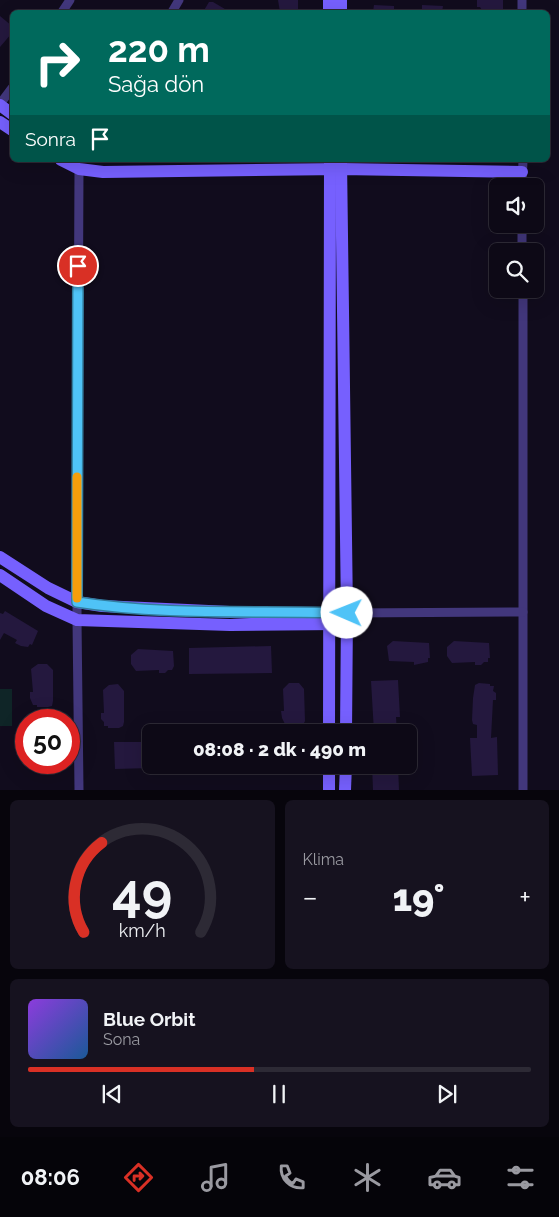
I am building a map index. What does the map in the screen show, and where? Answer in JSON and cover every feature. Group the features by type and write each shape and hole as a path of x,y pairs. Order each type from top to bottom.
{"main road":[{"path":"0,104 10,112"},
{"path":"65,162 79,169 103,172 336,164 522,166"},
{"path":"336,164 347,618 346,724"},
{"path":"329,724 336,164"},
{"path":"0,557 48,588 77,602 102,606 347,618"},
{"path":"0,575 46,606 77,620 230,625 330,618"},
{"path":"329,774 329,790"},
{"path":"345,790 346,774"}],"street":[{"path":"0,104 10,91"},
{"path":"79,169 77,602 79,790"},
{"path":"522,298 523,790"},
{"path":"347,618 523,612"}],"green space":[{"path":"0,689 12,689 12,726 0,726"}],"building":[{"path":"278,0 298,0 298,10 280,10"},
{"path":"477,0 503,0 503,10 482,10 480,7 477,7"},
{"path":"209,2 213,2 227,10 204,10"},
{"path":"374,5 394,6 394,10 373,10"},
{"path":"422,5 443,6 442,10 422,10"},
{"path":"0,16 10,24 10,35 0,47"},
{"path":"5,611 38,631 32,645 30,644 28,647 21,646 15,643 17,640 4,633 0,640 0,613 3,614"},
{"path":"393,641 429,643 430,658 428,658 428,662 414,665 414,662 389,661 387,646"},
{"path":"454,641 489,643 490,658 488,658 488,662 484,662 481,665 475,665 475,662 452,663 447,656 447,647"},
{"path":"271,646 272,673 189,674 189,648"},
{"path":"138,649 173,651 174,666 172,670 168,670 165,673 159,673 159,670 136,671 131,664 131,655"},
{"path":"38,664 47,664 53,670 52,706 37,707 37,705 33,705 30,698 30,692 33,692 31,669"},
{"path":"398,680 400,717 396,717 396,724 374,724 371,681"},
{"path":"289,683 299,683 304,689 304,724 285,724 281,711 284,711 283,689"},
{"path":"479,683 494,686 493,691 496,693 496,700 493,700 491,738 497,737 498,775 472,776 470,738 477,738 477,725 473,724 472,720 473,698 475,685"},
{"path":"118,684 124,691 124,722 123,726 119,728 108,728 108,726 104,726 104,722 101,719 101,713 104,713 103,690 109,685"},
{"path":"114,742 142,742 142,768 115,769"},
{"path":"372,774 398,774 399,790 373,790"}],"slow traffic":[{"path":"77,477 77,598"}],"route":[{"path":"78,266 77,602 102,606 251,613 347,613"}]}
